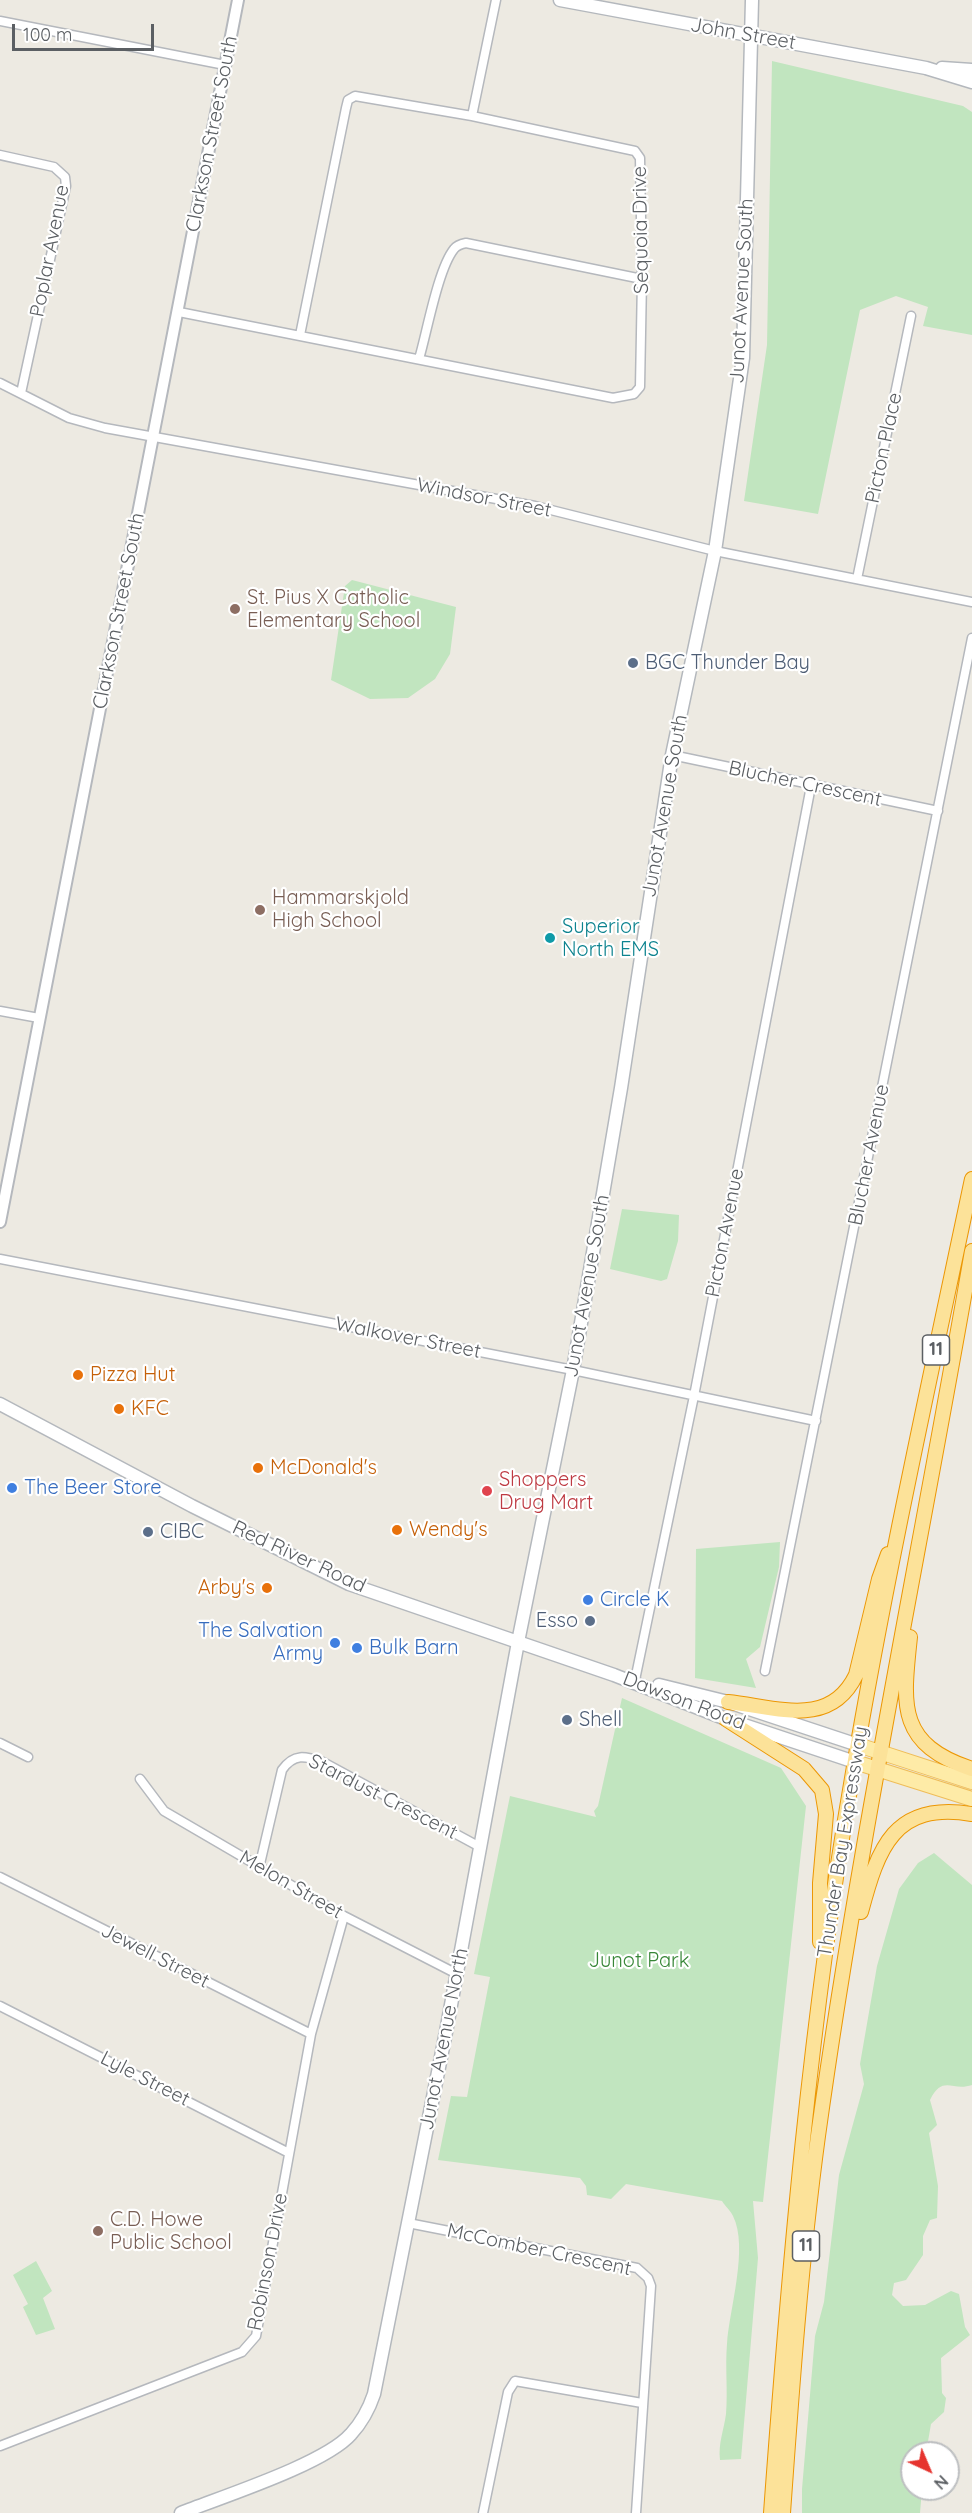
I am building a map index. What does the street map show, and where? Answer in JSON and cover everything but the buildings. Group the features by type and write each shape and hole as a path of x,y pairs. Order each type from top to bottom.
{"highway":[{"name":"Thunder Bay Expressway","path":"771,2513 784,2327 820,1987 858,1745 901,1522 972,1179"},
{"name":"Thunder Bay Expressway","path":"783,2513 797,2323 818,2136 877,1770 922,1536 972,1251"},
{"path":"728,1702 809,1711 829,1706 844,1694 859,1667 879,1579 901,1522"},
{"path":"922,1536 904,1694 906,1705 911,1722 928,1747 972,1769"},
{"path":"726,1719 804,1769 822,1790 826,1814 820,1883 820,1987"},
{"path":"843,1981 871,1874 888,1839 913,1819 932,1812 953,1811 972,1814"}],"main road":[{"name":"John Street","path":"560,0 926,68 972,82"},
{"name":"Junot Avenue South","path":"518,1642 573,1370 621,1088 672,755 715,551 743,358 752,0"},
{"name":"John Street","path":"926,68 972,70"},
{"name":"Red River Road","path":"0,1404 192,1506 349,1584 614,1675"},
{"name":"Junot Avenue North","path":"181,2513 314,2460 337,2446 364,2418 374,2394 457,1974 518,1642"},
{"name":"Dawson Road","path":"614,1675 728,1702 972,1782"},
{"name":"Dawson Road","path":"614,1675 726,1719 972,1800"}],"street":[{"name":"Clarkson Street South","path":"0,1222 238,0"},
{"path":"472,116 496,0"},
{"path":"0,21 225,65"},
{"name":"Sequoia Drive","path":"179,312 613,398 634,394 640,387 643,166 635,151 363,95 348,100 300,335"},
{"name":"Poplar Avenue","path":"0,155 54,167 65,177 66,186 21,393"},
{"path":"419,359 445,265 454,247 459,244 466,243 642,279"},
{"name":"Picton Place","path":"857,579 911,316"},
{"name":"Windsor Street","path":"0,383 69,418 153,439 535,506 715,551 972,602"},
{"name":"Blucher Avenue","path":"765,1671 972,638"},
{"name":"Blucher Crescent","path":"672,755 938,811"},
{"name":"Picton Avenue","path":"635,1680 694,1396 811,786"},
{"path":"0,1011 39,1018"},
{"name":"Walkover Street","path":"0,1259 573,1370 816,1421"},
{"path":"0,1743 28,1757"},
{"name":"Stardust Crescent","path":"259,1868 282,1770 290,1760 304,1756 323,1762 480,1847"},
{"name":"Melon Street","path":"140,1779 164,1811 344,1916 457,1974"},
{"name":"Jewell Street","path":"0,1877 311,2034"},
{"name":"Robinson Drive","path":"0,2446 242,2352 256,2336 311,2034 344,1916"},
{"name":"Lyle Street","path":"0,2006 289,2153"},
{"name":"McComber Crescent","path":"408,2223 637,2268 644,2272 651,2286 636,2513"},
{"path":"483,2513 508,2392 514,2381 642,2403"}],"green space":[{"path":"772,61 963,106 972,112 972,335 923,326 928,307 896,296 860,310 818,514 744,501 767,345"},
{"path":"352,580 456,607 450,654 435,679 408,698 370,699 331,680 345,586"},
{"path":"622,1209 679,1215 678,1241 667,1279 661,1281 610,1269"},
{"path":"780,1542 779,1567 760,1647 746,1659 756,1688 695,1678 696,1549"},
{"name":"Junot Park","path":"622,1698 781,1768 806,1806 763,2202 753,2201 758,2258 741,2459 720,2460 720,2442 727,2405 728,2330 739,2262 737,2229 731,2212 722,2201 626,2184 611,2199 587,2195 586,2186 580,2178 438,2160 451,2096 467,2097 490,1977 474,1974 510,1796 596,1817 594,1811 598,1806"},
{"path":"934,1853 972,1885 972,2085 944,2086 935,2092 930,2100 937,2125 929,2133 938,2186 937,2218 930,2220 923,2236 923,2255 906,2280 894,2283 892,2295 903,2306 925,2305 951,2291 959,2294 965,2327 970,2335 941,2358 942,2393 946,2398 944,2412 931,2424 928,2441 900,2441 900,2501 921,2501 920,2513 802,2513 815,2336 824,2302 839,2175 864,2084 860,2064 877,1966 899,1889 918,1863"},
{"path":"36,2261 52,2291 43,2298 55,2329 36,2335 23,2307 28,2304 13,2275"}],"place":[{"name":"St. Pius X Catholic Elementary School","path":"235,609"},
{"name":"BGC Thunder Bay","path":"633,663"},
{"name":"Hammarskjold High School","path":"260,910"},
{"name":"Superior North EMS","path":"550,938"},
{"name":"Pizza Hut","path":"78,1375"},
{"name":"KFC","path":"119,1409"},
{"name":"McDonald's","path":"258,1468"},
{"name":"The Beer Store","path":"12,1488"},
{"name":"Shoppers Drug Mart","path":"487,1491"},
{"name":"Wendy's","path":"397,1530"},
{"name":"CIBC","path":"148,1532"},
{"name":"Arby's","path":"267,1588"},
{"name":"Circle K","path":"588,1600"},
{"name":"Esso","path":"590,1621"},
{"name":"The Salvation Army","path":"335,1643"},
{"name":"Bulk Barn","path":"357,1648"},
{"name":"Shell","path":"567,1720"},
{"name":"C.D. Howe Public School","path":"98,2231"}]}
